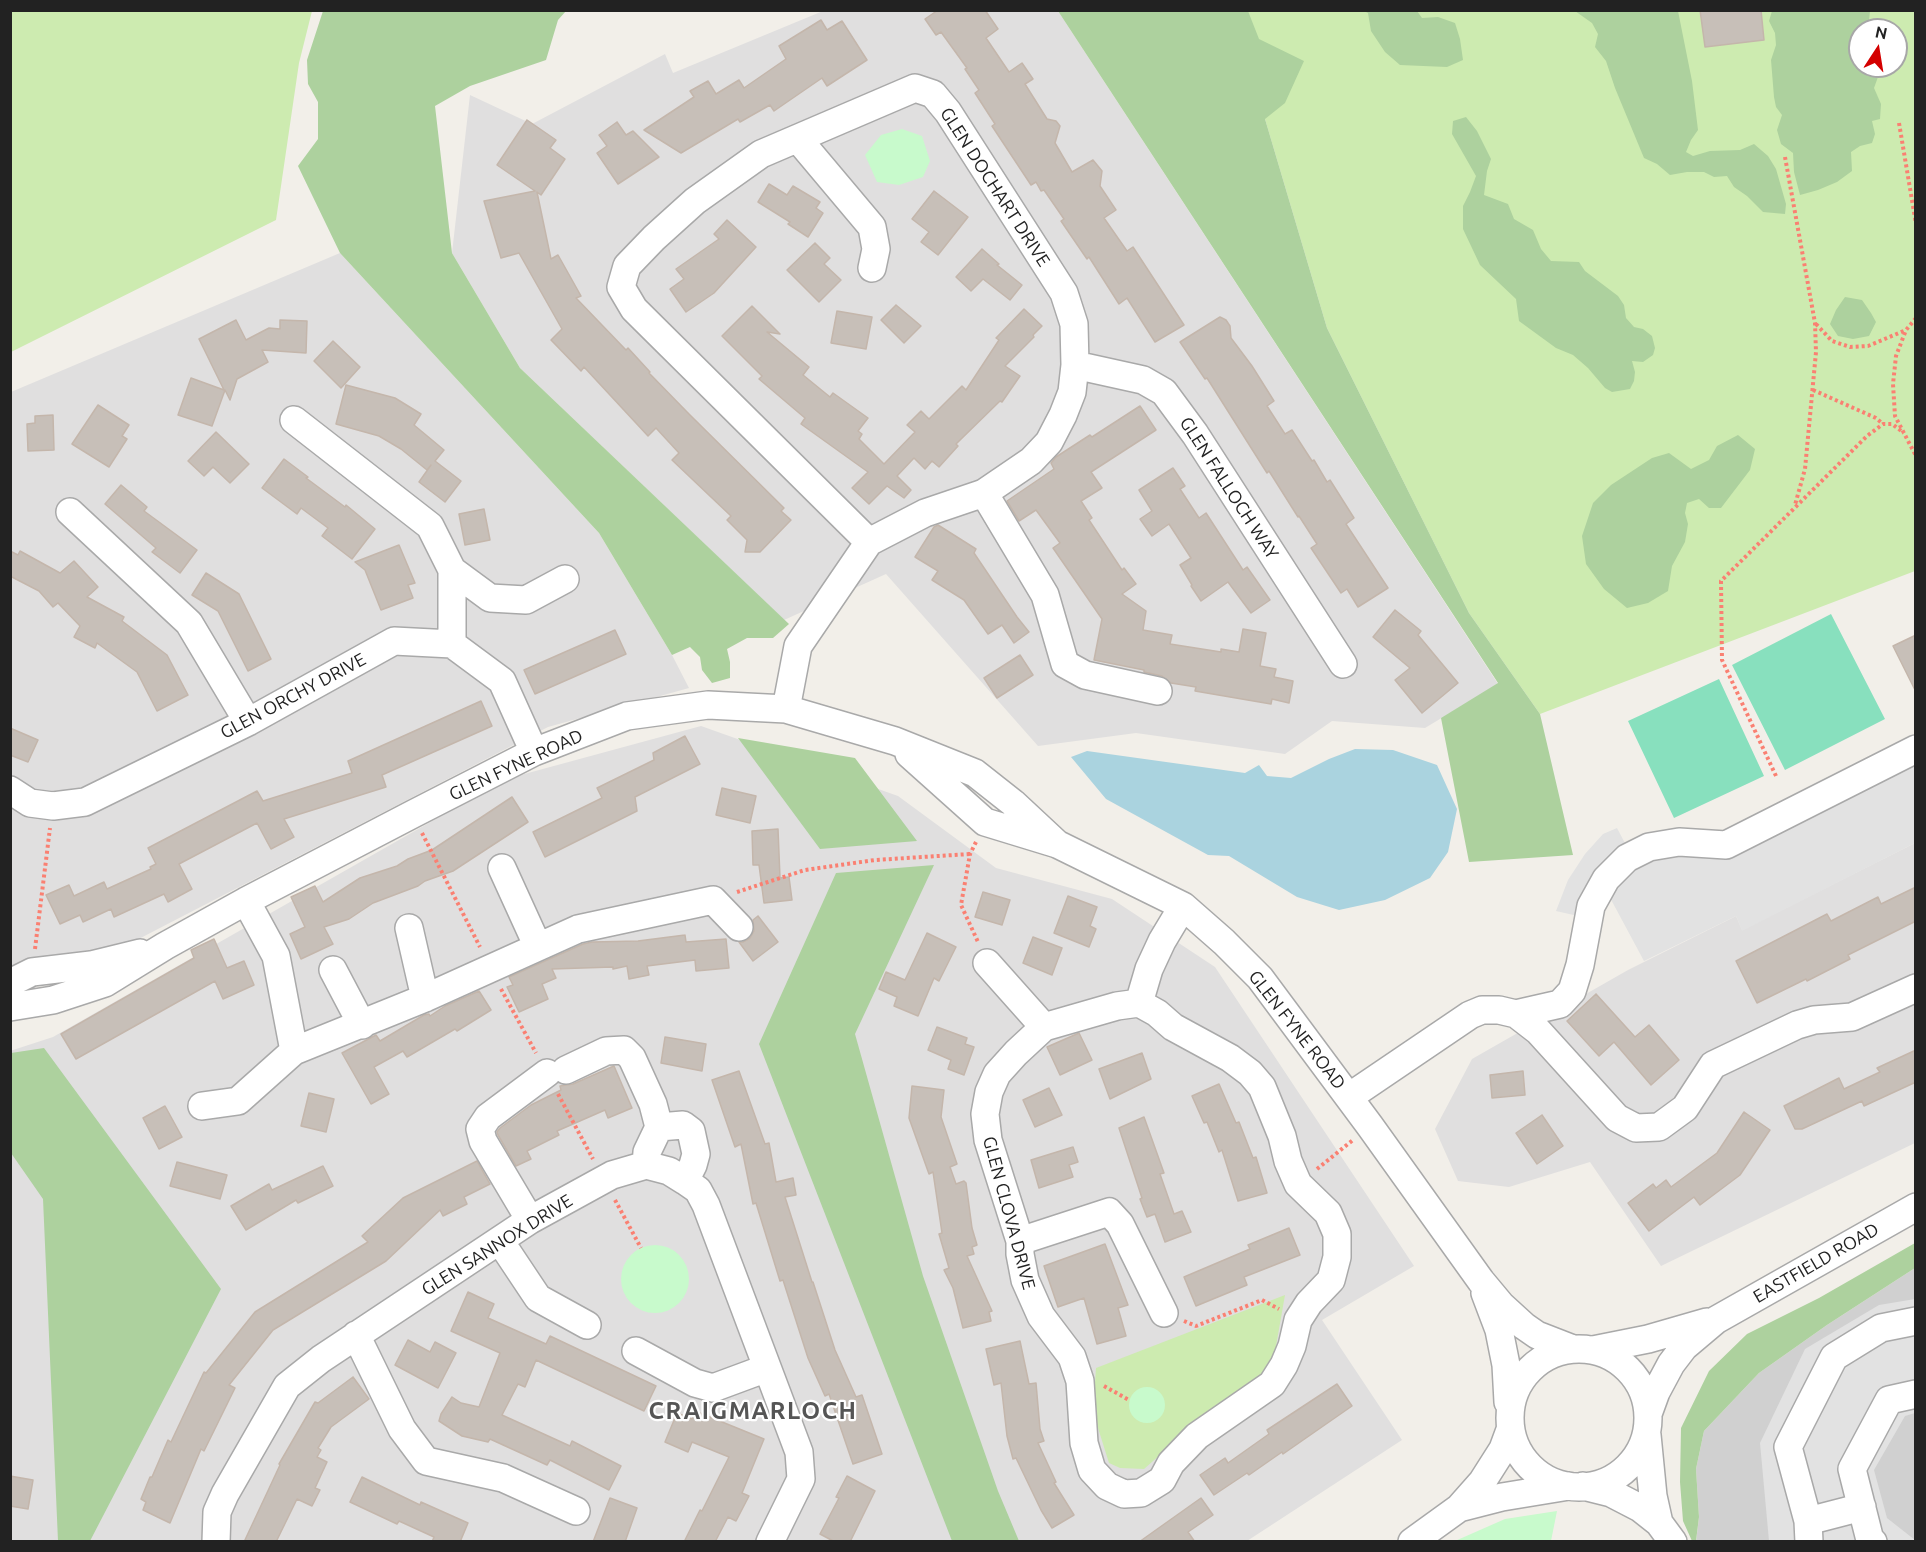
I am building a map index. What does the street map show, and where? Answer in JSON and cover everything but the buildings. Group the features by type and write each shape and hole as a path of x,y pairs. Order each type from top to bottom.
{"street":[{"name":"GLEN DOCHART DRIVE","path":"786,709 798,646 869,542 925,513 984,493 1032,461 1049,442 1072,392 1075,364 1074,324 1064,292 948,112 933,94 915,88 761,154 694,201 654,238 627,266 621,287 634,309 869,542"},
{"path":"798,139 872,227 876,249 872,268"},
{"name":"GLEN FALLOCH WAY","path":"1075,364 1143,380 1164,392 1194,434 1343,664"},
{"path":"294,420 430,526 452,570 452,644 502,681 534,752"},
{"path":"984,493 1045,595 1065,664 1085,675 1158,691"},
{"path":"70,512 189,623 248,722"},
{"path":"452,570 490,598 526,600 565,579"},
{"name":"GLEN ORCHY DRIVE","path":"10,790 30,803 53,806 85,802 248,722 394,640 452,644"},
{"name":"GLEN FYNE ROAD","path":"10,1006 53,1000 105,983 165,946 246,901 534,752 627,716 708,705 786,709 895,741 975,773 1014,802 1057,844"},
{"name":"GLEN FYNE ROAD","path":"895,741 986,822 1057,844 1183,906 1224,942 1260,978 1370,1126 1480,1281 1524,1326 1537,1335 1579,1350"},
{"path":"1516,1014 1560,1005 1572,991 1580,965 1591,906 1606,879 1627,858 1649,847 1679,842 1726,845 1916,748"},
{"path":"502,868 538,947"},
{"path":"201,1106 238,1101 294,1050 425,999 578,929 713,900 739,927"},
{"path":"246,901 276,956 294,1050"},
{"path":"1139,1003 1153,960 1183,906"},
{"path":"409,928 425,999"},
{"name":"GLEN FYNE ROAD","path":"21,977 91,965 165,946"},
{"path":"987,963 1044,1027"},
{"path":"333,970 362,1025"},
{"path":"1348,1097 1470,1015 1482,1010 1499,1010 1516,1014 1538,1031 1617,1118 1636,1128 1659,1127 1685,1108 1713,1065 1797,1025 1814,1020 1852,1017 1916,988"},
{"name":"GLEN CLOVA DRIVE","path":"1139,1003 1157,1013 1173,1027 1230,1058 1250,1073 1262,1088 1282,1136 1288,1161 1298,1184 1328,1213 1337,1234 1337,1257 1331,1280 1309,1303 1298,1320 1292,1346 1272,1384 1197,1436 1171,1463 1162,1480 1141,1493 1124,1494 1107,1486 1092,1470 1084,1443 1081,1391 1077,1372 1072,1357 1041,1316 1025,1280 1020,1241 988,1140 985,1114 989,1092 997,1074 1044,1027 1118,1006 1139,1003"},
{"path":"530,1220 483,1141 480,1129 488,1117 556,1072 606,1051 624,1050 632,1058 653,1104 659,1127 648,1152 646,1165 669,1171 685,1181 698,1190 706,1205 799,1452 801,1479 770,1542"},
{"path":"659,1127 683,1125 691,1131 696,1154 685,1181"},
{"name":"GLEN SANNOX DRIVE","path":"216,1542 217,1512 225,1494 287,1386 356,1335 530,1220 612,1175 646,1165"},
{"name":"EASTFIELD ROAD","path":"1648,1424 1656,1392 1671,1364 1684,1347 1716,1320 1916,1207"},
{"path":"1020,1241 1109,1212 1120,1224 1164,1313"},
{"path":"500,1241 538,1298 587,1325"},
{"name":"GLEN FYNE ROAD","path":"1480,1281 1499,1330 1506,1365 1509,1421"},
{"name":"EASTFIELD ROAD","path":"1579,1350 1648,1339 1716,1320"},
{"path":"1862,1508 1808,1531 1788,1447 1834,1357 1881,1328 1916,1320"},
{"path":"356,1335 402,1429 426,1461 503,1478 576,1511"},
{"path":"1412,1542 1459,1508 1493,1466 1503,1449 1513,1396 1525,1373 1537,1362 1579,1350 1598,1352 1618,1361 1634,1375 1645,1394 1653,1496 1666,1532"},
{"path":"636,1351 695,1383 713,1388 767,1368"},
{"path":"1873,1542 1870,1540 1852,1469 1889,1400 1916,1394"},
{"path":"1509,1421 1519,1451 1528,1464 1539,1473 1557,1482 1611,1493 1640,1508 1666,1532"},
{"path":"1459,1508 1502,1497 1607,1482 1625,1471 1639,1455 1648,1424"}],"path":[{"path":"1899,123 1916,224"},
{"path":"1785,157 1815,323 1816,352 1805,469 1795,506"},
{"path":"1916,318 1906,330 1896,356 1893,384 1895,416 1916,456"},
{"path":"1815,323 1832,341 1850,347 1868,346 1906,330"},
{"path":"1813,390 1876,418 1882,424"},
{"path":"1776,776 1722,660 1721,581 1858,444 1882,424 1892,424 1904,433"},
{"path":"21,977 53,806"},
{"path":"413,814 491,969 556,1072 603,1180 641,1248"},
{"path":"986,822 970,854 961,905 987,963"},
{"path":"713,900 805,870 875,860 970,854"},
{"path":"1298,1184 1370,1126"},
{"path":"1164,1313 1196,1326 1262,1300 1298,1320"}],"shaded area":[{"path":"823,11 1058,11 1498,684 1425,728 1332,721 1285,754 1136,733 1038,746 886,574 784,620 520,368 452,253 470,95 532,124 665,54 673,73"},
{"path":"340,253 599,533 672,655 689,688 548,727 129,944 11,974 11,392"},
{"path":"701,726 898,796 996,868 1112,899 1215,967 1414,1266 1322,1320 1402,1440 1247,1541 11,1541 10,1051 53,1037 506,779"},
{"path":"1915,759 1915,843 1742,931 1736,916 1644,961 1608,894 1629,868"},
{"path":"1617,828 1627,847 1578,916 1556,911 1568,880 1585,854 1603,834"},
{"path":"1915,843 1915,1143 1661,1266 1590,1162 1509,1187 1458,1181 1435,1129 1472,1059 1628,970 1736,916 1742,930"},
{"path":"1915,1268 1915,1541 1696,1542 1699,1517 1696,1469 1704,1431 1759,1373 1827,1325"},
{"path":"1915,1299 1915,1413 1905,1416 1874,1470 1887,1518 1915,1541 1769,1541 1760,1443 1805,1349 1879,1305"}],"green space":[{"path":"11,10 312,11 299,63 276,220 11,352"},
{"path":"323,11 566,11 558,20 546,60 470,86 435,106 452,253 520,368 789,624 773,638 747,638 727,649 730,678 712,683 702,670 700,657 690,647 672,655 599,533 340,253 298,166 318,139 318,102 308,84 307,60"},
{"path":"1058,11 1248,11 1259,39 1304,61 1285,103 1265,119 1327,328 1469,613 1540,714 1573,855 1469,862 1441,718 1498,683"},
{"path":"1189,11 1915,11 1915,571 1540,714 1469,613 1327,328 1265,119"},
{"path":"1364,11 1417,11 1422,18 1438,17 1455,23 1463,60 1447,67 1400,65 1385,52 1371,31 1368,13"},
{"path":"1575,11 1678,11 1692,81 1698,130 1686,152 1693,156 1710,151 1740,150 1754,144 1768,156 1776,169 1786,204 1785,214 1763,212 1734,187 1727,176 1714,177 1704,172 1670,175 1657,164 1644,158 1606,61 1595,47 1598,34 1592,23"},
{"path":"1772,11 1870,11 1869,18 1848,18 1848,78 1878,78 1874,88 1881,104 1880,119 1872,121 1875,134 1872,143 1860,146 1851,152 1852,171 1837,182 1800,195 1794,172 1793,153 1781,144 1777,130 1782,115 1776,107 1774,97 1771,60 1776,45 1775,33 1769,21"},
{"path":"1466,117 1477,131 1491,159 1484,195 1508,204 1514,219 1533,230 1541,249 1551,261 1579,262 1585,271 1618,296 1624,305 1626,318 1634,327 1643,329 1652,336 1655,348 1653,355 1643,362 1632,361 1635,372 1630,389 1612,392 1605,388 1573,355 1556,348 1519,321 1516,299 1480,265 1463,229 1463,206 1476,176 1452,134 1453,121"},
{"path":"902,129 922,136 930,161 923,177 899,185 877,182 865,155 881,135"},
{"path":"1845,297 1862,300 1871,313 1876,322 1869,336 1853,339 1838,336 1830,324"},
{"path":"1738,435 1755,449 1750,470 1721,508 1709,508 1699,499 1687,503 1685,513 1688,524 1685,542 1672,566 1668,591 1648,603 1627,608 1604,589 1586,564 1582,536 1593,503 1611,485 1652,458 1669,453 1691,469 1709,460 1717,446"},
{"path":"1831,614 1885,719 1785,770 1732,665"},
{"path":"1719,679 1764,776 1674,818 1628,721"},
{"path":"738,738 855,758 917,841 820,849"},
{"path":"934,865 855,1034 923,1276 998,1491 1019,1541 952,1541 759,1044 836,873"},
{"path":"44,1048 221,1289 90,1541 58,1541 43,1199 11,1153 11,1053"},
{"path":"1915,1243 1915,1268 1827,1325 1759,1373 1704,1431 1696,1469 1699,1517 1696,1541 1692,1541 1683,1521 1680,1482 1681,1428 1709,1371 1747,1334 1819,1298"},
{"path":"655,1245 668,1248 679,1255 686,1266 689,1279 686,1292 679,1303 668,1310 655,1313 642,1310 631,1303 624,1292 621,1279 624,1266 631,1255 642,1248"},
{"path":"1285,1295 1272,1369 1187,1431 1144,1469 1120,1468 1109,1463 1093,1412 1096,1368"},
{"path":"1147,1387 1160,1392 1165,1405 1160,1418 1147,1423 1134,1418 1129,1405 1134,1392"},
{"path":"1557,1511 1551,1541 1455,1541 1505,1519"}],"water":[{"path":"1355,749 1393,750 1437,765 1457,809 1448,852 1430,878 1385,900 1339,910 1297,897 1229,856 1208,855 1106,799 1071,757 1087,751 1245,773 1259,765 1267,776 1291,778"}],"district":[{"name":"CRAIGMARLOCH","path":"753,1411"}]}
